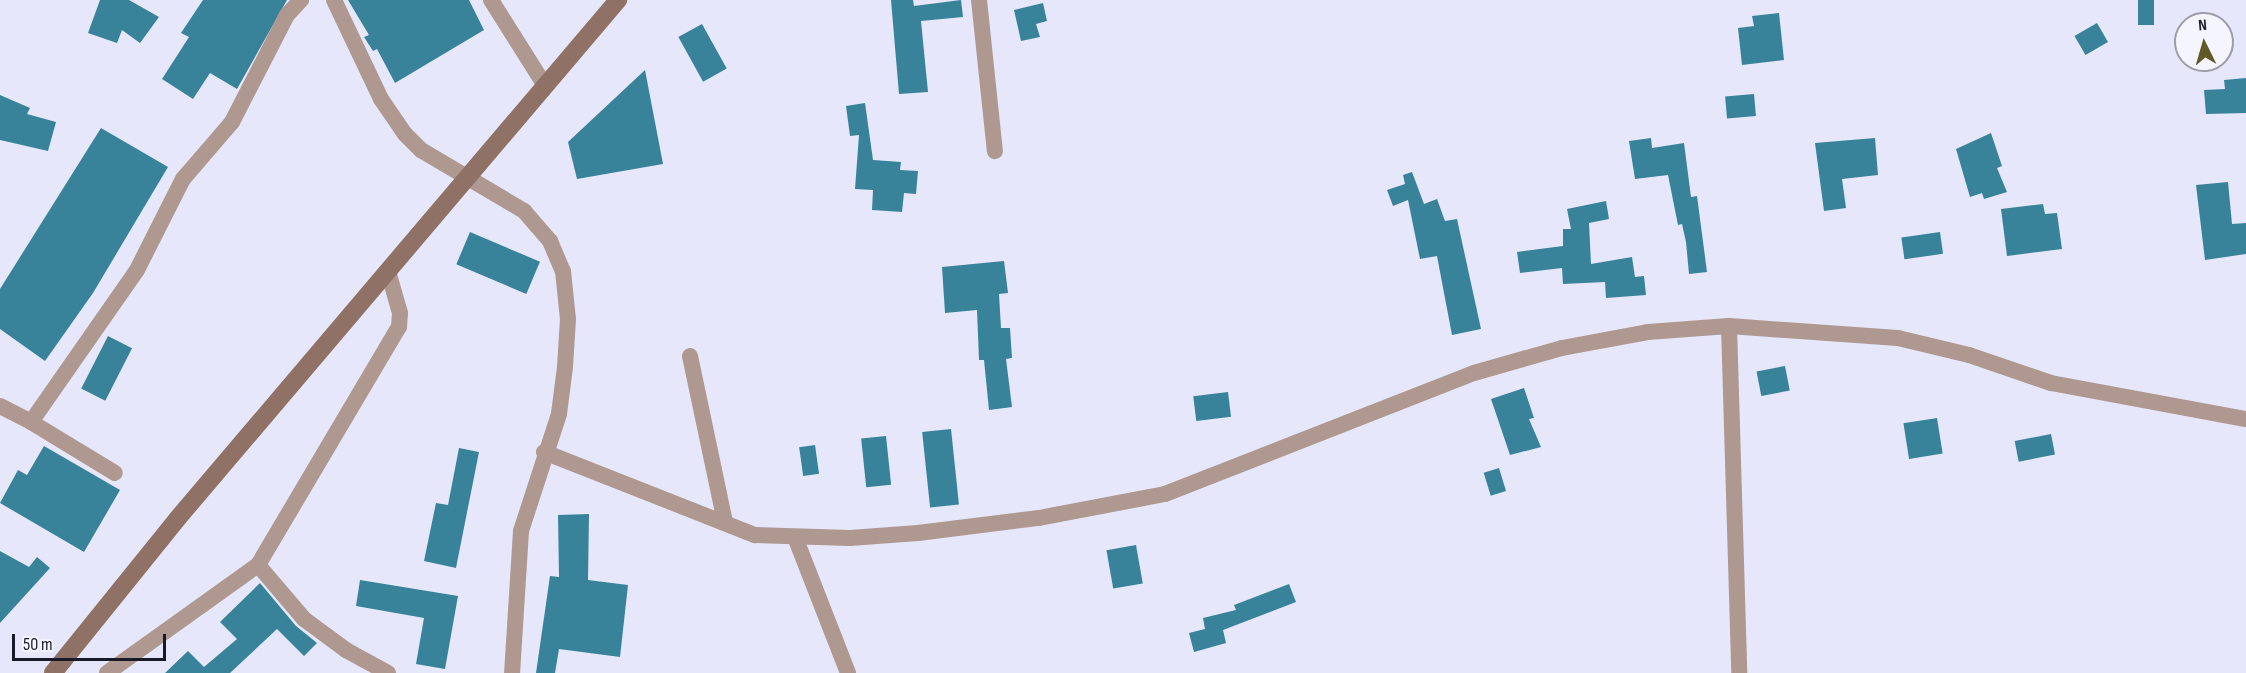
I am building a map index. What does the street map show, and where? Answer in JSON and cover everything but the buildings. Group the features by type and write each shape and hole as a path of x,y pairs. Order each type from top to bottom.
{"main road":[{"path":"53,673 178,518 389,275 544,84 618,0"}],"street":[{"path":"31,422 137,270 183,179 232,122 287,15 302,0"},
{"path":"334,0 381,99 405,134 421,150 524,211 550,241 563,271 568,320 565,367 559,414 544,452 521,531 512,673"},
{"path":"491,0 544,84"},
{"path":"979,0 995,151"},
{"path":"107,673 258,565 396,334 400,313 389,275"},
{"path":"544,452 613,482 755,535 795,537 918,533 1110,506 1165,494 1474,373 1562,348 1648,332 1729,326 1898,338 1969,355 2051,383 2246,419"},
{"path":"1729,326 1739,673"},
{"path":"690,356 725,522"},
{"path":"0,406 115,473"},
{"path":"795,537 848,673"},
{"path":"258,565 303,619 346,650 388,673"}]}
